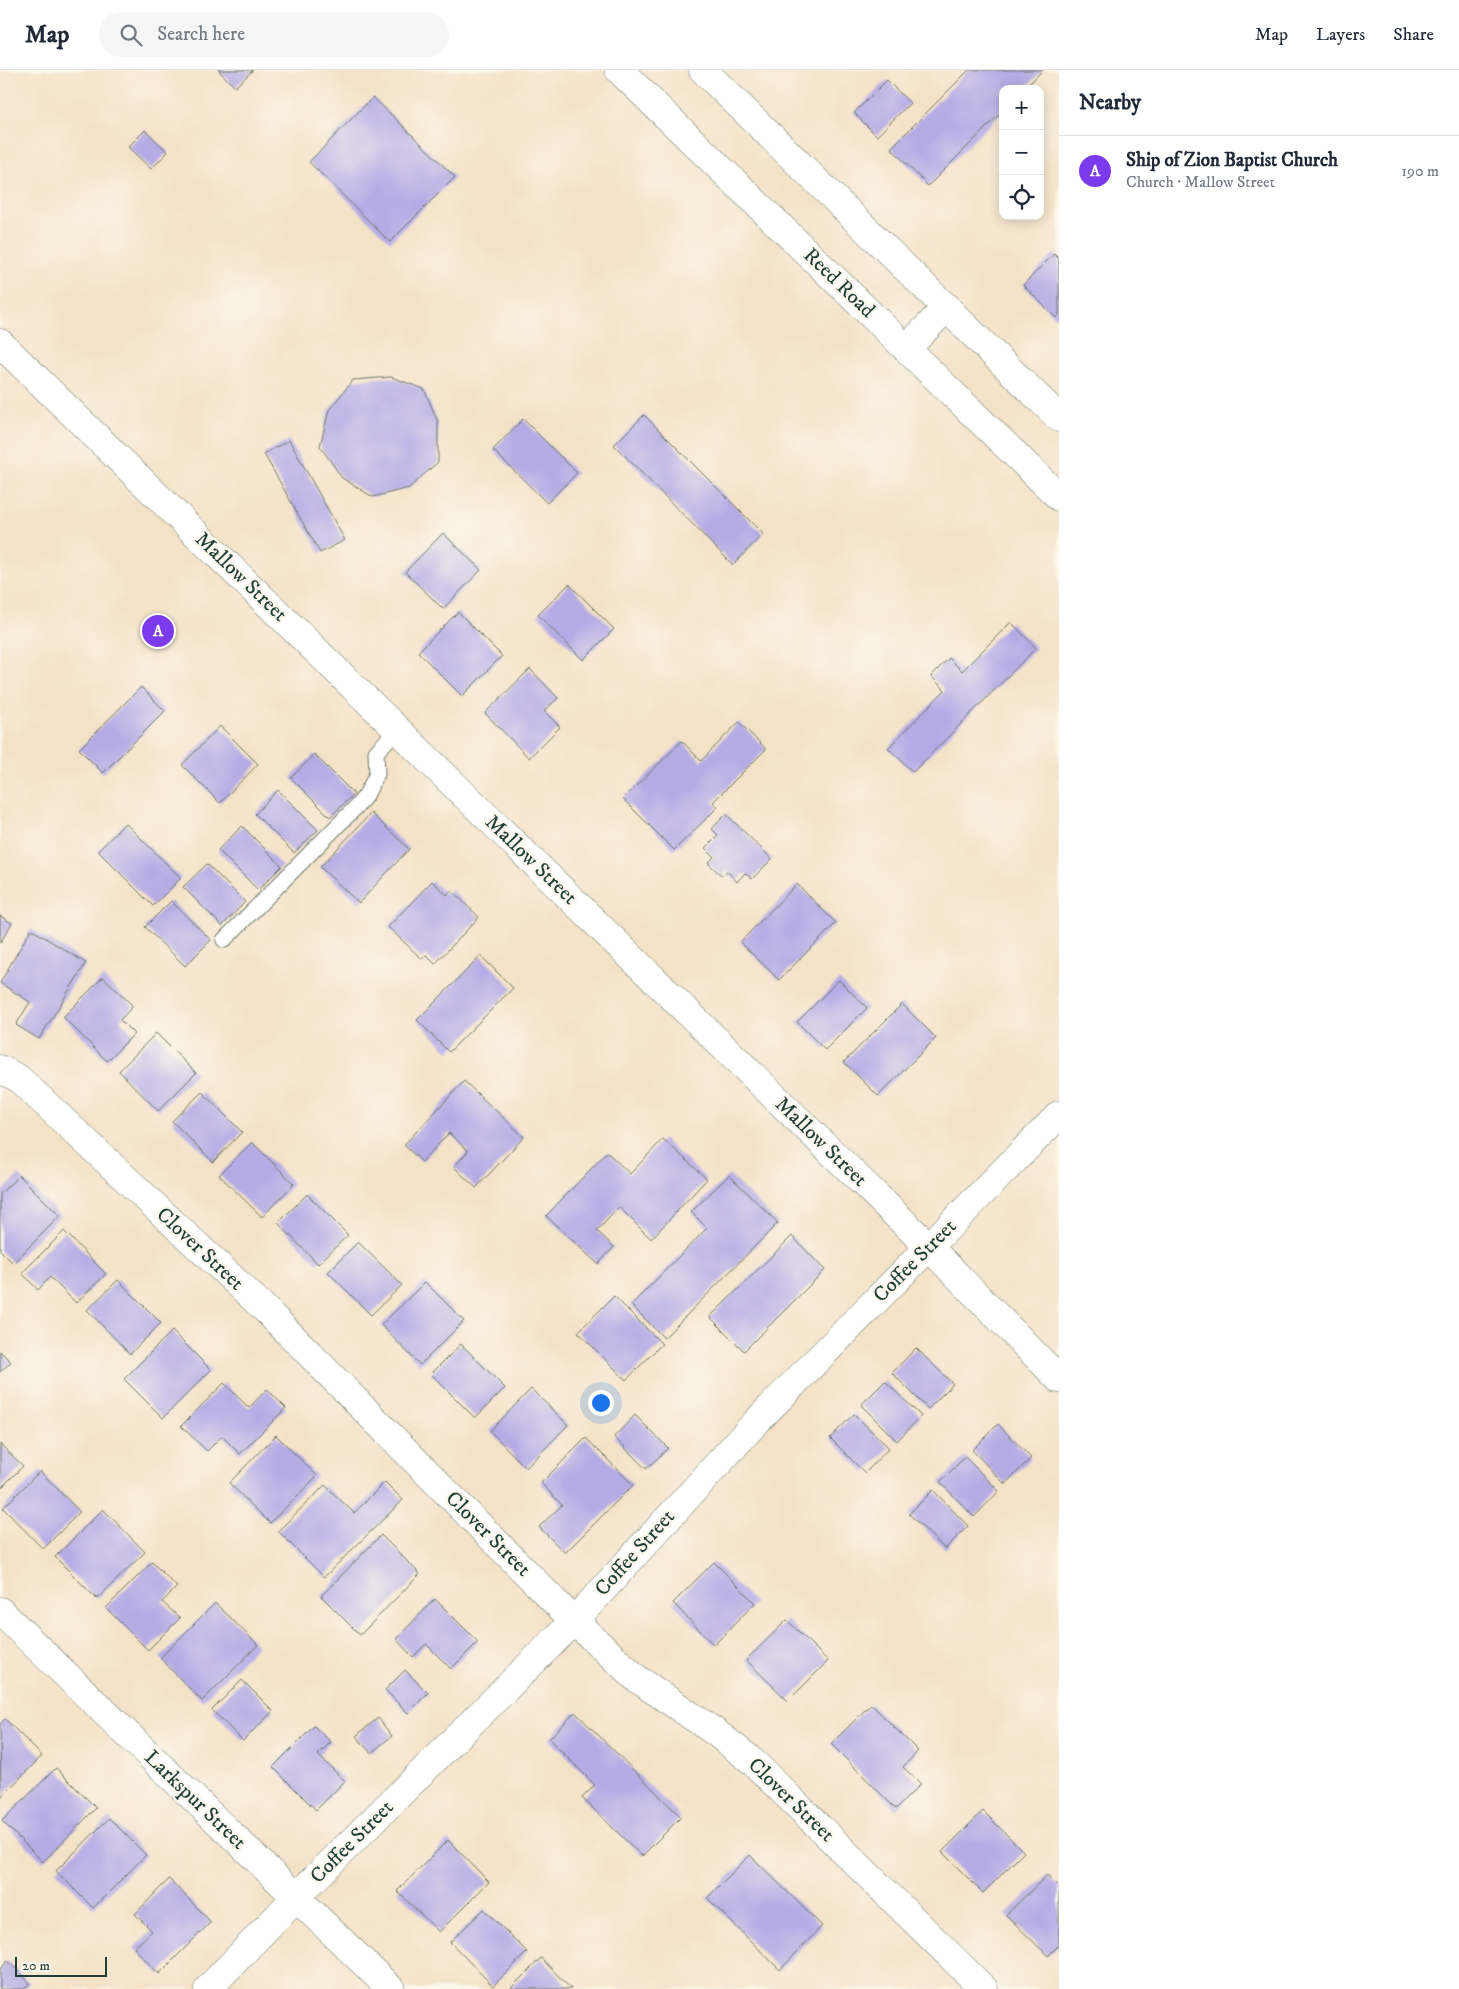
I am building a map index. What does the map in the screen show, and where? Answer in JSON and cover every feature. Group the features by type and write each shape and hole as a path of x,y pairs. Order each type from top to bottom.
{"street":[{"name":"Reed Road","path":"619,70 1059,497"},
{"path":"703,70 1059,418"},
{"path":"907,348 947,307"},
{"name":"Mallow Street","path":"0,343 929,1247 1059,1380"},
{"name":"Clover Street","path":"0,1069 18,1078 266,1310 574,1621 636,1678 715,1732 751,1760 984,1989"},
{"name":"Coffee Street","path":"208,1989 296,1897 574,1621 758,1420 1059,1115"},
{"name":"Larkspur Street","path":"0,1611 391,1989"}],"lane":[{"path":"224,940 357,806 366,795 377,774 376,752 397,730"}],"building":[{"path":"218,70 253,70 235,87"},
{"path":"969,70 1043,70 1028,85 999,85 999,115 928,186 891,148"},
{"path":"887,80 910,103 877,136 854,113"},
{"path":"373,97 455,177 390,242 309,162"},
{"path":"145,130 168,152 151,169 128,147"},
{"path":"1054,254 1059,259 1059,315 1056,318 1023,285"},
{"path":"391,377 424,389 438,422 438,462 409,488 373,497 342,478 320,446 329,410 353,380"},
{"path":"644,415 763,534 733,565 614,445"},
{"path":"523,419 577,473 547,503 493,450"},
{"path":"289,440 345,540 320,553 264,454"},
{"path":"443,533 481,570 443,609 405,572"},
{"path":"569,584 614,629 583,660 538,615"},
{"path":"458,612 502,656 462,696 418,652"},
{"path":"1011,622 1036,648 913,772 888,748 945,690 931,676 949,658 962,671"},
{"path":"530,669 558,698 544,711 560,727 529,758 485,713"},
{"path":"141,687 165,711 103,773 79,749"},
{"path":"739,722 766,749 713,802 718,807 674,850 623,799 682,741 701,761"},
{"path":"220,726 258,764 220,803 182,765"},
{"path":"314,754 354,794 330,817 291,778"},
{"path":"278,790 318,830 294,853 255,814"},
{"path":"371,813 409,849 359,903 320,867"},
{"path":"726,814 772,859 752,879 745,873 737,882 727,871 722,876 708,863 714,857 705,848 718,835 712,829"},
{"path":"125,823 181,878 153,906 98,851"},
{"path":"242,826 282,866 258,890 218,850"},
{"path":"207,864 245,902 222,926 183,887"},
{"path":"432,881 447,895 451,890 479,917 435,964 426,955 422,959 388,927"},
{"path":"797,884 836,923 779,980 740,942"},
{"path":"171,901 211,940 185,966 145,927"},
{"path":"0,916 12,923 0,943"},
{"path":"31,929 86,963 39,1039 16,1025 30,1002 0,983"},
{"path":"481,956 513,988 449,1052 417,1020"},
{"path":"103,977 133,1006 120,1020 134,1034 107,1061 63,1017"},
{"path":"839,980 867,1008 825,1050 797,1022"},
{"path":"902,1004 936,1038 878,1096 844,1062"},
{"path":"156,1033 196,1073 158,1111 119,1071"},
{"path":"464,1081 524,1137 476,1188 454,1167 468,1151 449,1133 422,1162 404,1145"},
{"path":"202,1092 242,1132 213,1162 172,1121"},
{"path":"663,1139 707,1179 651,1239 619,1207 597,1231 614,1247 598,1264 546,1216 607,1152 630,1174"},
{"path":"252,1142 294,1184 262,1217 219,1175"},
{"path":"19,1175 60,1216 13,1263 0,1250 0,1194"},
{"path":"729,1175 778,1223 664,1338 631,1305 707,1228 691,1212"},
{"path":"307,1194 348,1235 318,1264 278,1223"},
{"path":"64,1231 106,1274 76,1303 50,1277 38,1290 22,1273"},
{"path":"792,1236 825,1270 744,1351 710,1317"},
{"path":"358,1242 402,1285 371,1315 328,1272"},
{"path":"118,1280 161,1323 130,1354 87,1310"},
{"path":"425,1282 464,1321 420,1365 381,1325"},
{"path":"614,1296 662,1344 626,1380 578,1332"},
{"path":"172,1331 211,1370 163,1418 124,1379"},
{"path":"461,1344 505,1388 475,1418 431,1374"},
{"path":"916,1348 953,1384 928,1409 892,1373"},
{"path":"0,1351 11,1362 0,1372"},
{"path":"885,1381 921,1416 897,1441 861,1405"},
{"path":"224,1383 249,1408 267,1389 286,1408 240,1454 222,1436 207,1451 181,1426"},
{"path":"531,1389 568,1425 526,1468 490,1431"},
{"path":"854,1414 889,1448 865,1473 830,1438"},
{"path":"635,1415 668,1448 646,1469 614,1437"},
{"path":"998,1424 1031,1458 1005,1484 972,1450"},
{"path":"276,1435 317,1476 270,1523 229,1483"},
{"path":"586,1438 633,1485 565,1553 539,1527 562,1505 541,1483"},
{"path":"0,1444 23,1466 0,1489"},
{"path":"965,1457 999,1491 974,1517 940,1482"},
{"path":"40,1471 80,1512 43,1549 3,1508"},
{"path":"385,1482 403,1500 324,1577 278,1531 325,1485 354,1513"},
{"path":"933,1490 968,1526 945,1549 909,1514"},
{"path":"103,1509 145,1552 97,1599 55,1557"},
{"path":"381,1535 420,1574 360,1635 321,1596"},
{"path":"152,1562 177,1587 162,1602 180,1618 148,1650 106,1608"},
{"path":"714,1562 755,1603 714,1645 673,1603"},
{"path":"435,1599 478,1642 451,1669 426,1644 413,1657 396,1639"},
{"path":"215,1603 258,1645 202,1701 160,1658"},
{"path":"787,1620 828,1661 788,1701 746,1660"},
{"path":"405,1670 428,1693 408,1713 385,1690"},
{"path":"242,1680 273,1711 243,1741 212,1710"},
{"path":"871,1704 918,1751 903,1767 921,1784 896,1809 831,1744"},
{"path":"575,1712 681,1817 642,1856 582,1798 595,1785 549,1739"},
{"path":"378,1718 392,1736 371,1753 356,1736"},
{"path":"5,1719 42,1756 1,1797 0,1724"},
{"path":"314,1726 331,1742 318,1755 345,1781 316,1810 273,1767"},
{"path":"56,1768 96,1808 43,1862 2,1821"},
{"path":"983,1811 1024,1852 983,1893 942,1852"},
{"path":"109,1818 146,1855 93,1908 56,1871"},
{"path":"448,1840 489,1882 439,1932 397,1891"},
{"path":"750,1855 822,1926 780,1970 707,1898"},
{"path":"1047,1875 1059,1887 1059,1945 1048,1956 1006,1915"},
{"path":"169,1879 211,1922 159,1974 134,1948 152,1931 135,1914"},
{"path":"484,1909 527,1952 493,1986 450,1942"},
{"path":"541,1958 571,1989 510,1989"},
{"path":"8,1961 30,1983 24,1989 0,1989 0,1969"}],"place":[{"name":"Ship of Zion Baptist Church","path":"158,631"}]}
